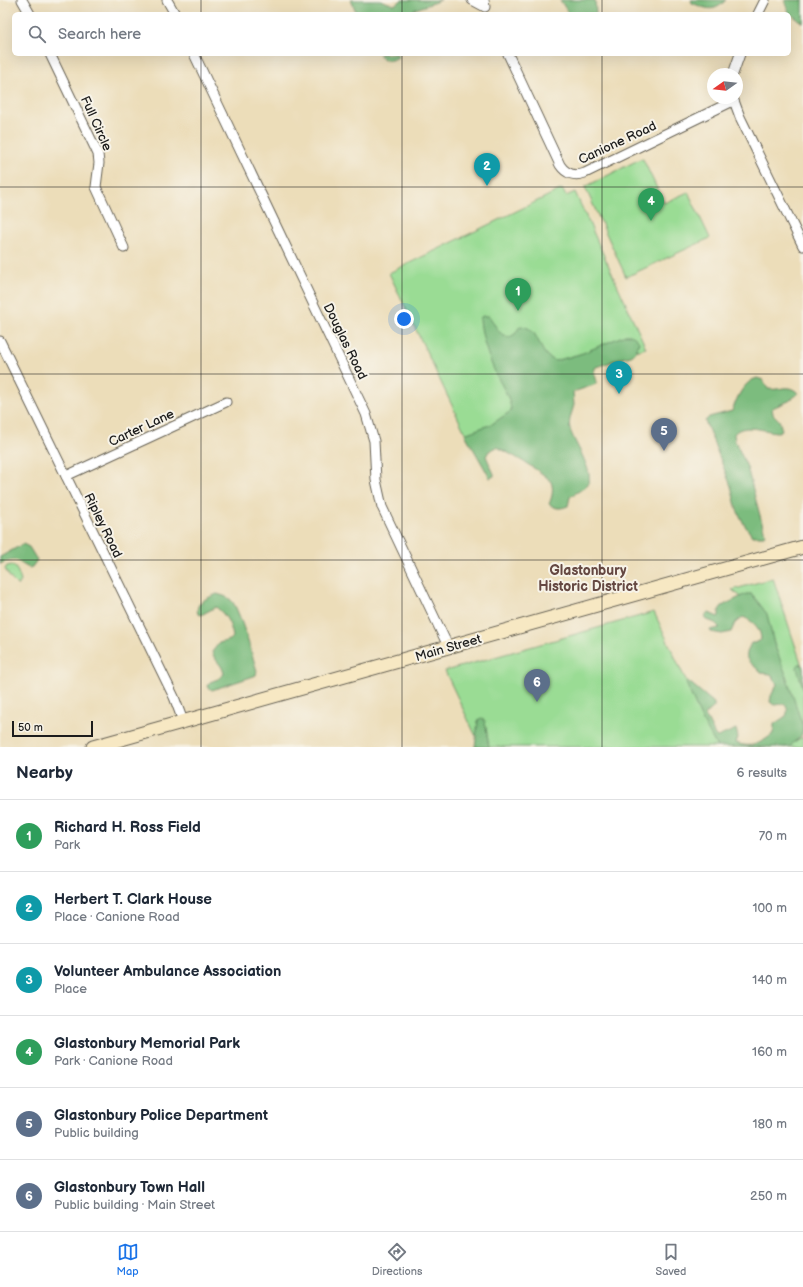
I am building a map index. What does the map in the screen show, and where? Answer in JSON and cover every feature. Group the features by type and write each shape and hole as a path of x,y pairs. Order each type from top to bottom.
{"main road":[{"name":"Main Street","path":"93,747 803,547"}],"street":[{"path":"22,0 29,12"},
{"path":"167,0 174,12"},
{"path":"472,0 486,7"},
{"path":"759,12 765,0"},
{"name":"Full Circle","path":"51,56 98,154 100,163 96,179 96,187 124,248"},
{"name":"Douglas Road","path":"195,56 366,414 374,441 376,484 382,507 448,646"},
{"name":"Canione Road","path":"509,56 560,165 565,171 572,175 585,173 723,104"},
{"path":"736,68 739,56"},
{"path":"735,104 803,246"},
{"name":"Ripley Road","path":"0,340 176,702 183,721"},
{"name":"Carter Lane","path":"66,476 226,402"}],"green space":[{"path":"351,0 380,0 394,5 402,0 441,0 411,12 356,12"},
{"path":"560,0 595,0 596,12 568,12"},
{"path":"691,0 726,0 718,7 710,9 692,3"},
{"path":"785,0 803,0 803,23 791,14 791,12 789,12"},
{"path":"381,56 398,57 393,60 383,58"},
{"path":"640,159 643,159 664,203 688,192 710,238 626,277 585,187"},
{"path":"562,189 566,196 575,192 646,348 565,371 527,408 467,437 389,273"},
{"path":"483,316 489,316 497,329 506,336 510,337 515,334 520,326 526,327 534,333 547,356 555,361 583,353 625,335 633,336 639,342 632,356 596,367 594,371 597,382 594,385 573,392 574,405 570,420 570,429 583,456 589,472 589,479 586,486 570,497 568,506 558,508 549,504 552,496 552,488 551,482 548,478 526,463 497,447 489,451 486,456 494,474 494,476 490,478 465,434 492,424 511,411 508,396 493,368 486,348 480,320"},
{"path":"757,378 763,380 768,389 789,388 796,391 798,394 789,401 772,408 773,414 779,420 782,430 773,432 749,428 738,430 734,434 735,441 747,467 765,534 764,536 752,536 744,524 737,510 731,486 705,421 709,417 732,411 738,396 744,387 752,380"},
{"path":"23,544 29,547 37,560 32,567 29,568 16,560 10,560 0,564 0,557"},
{"path":"12,565 17,570 21,581 18,586 11,579 5,569 7,566"},
{"path":"773,578 803,669 803,732 764,614 732,590"},
{"path":"217,594 231,600 238,612 257,671 256,675 254,676 212,690 208,687 210,682 218,679 224,674 222,667 212,652 219,643 230,640 233,637 228,620 216,607 201,615 198,614 197,610 200,603"},
{"path":"746,594 752,594 767,614 774,644 803,727 802,735 789,747 717,747 700,716 686,683 688,681 714,703 714,707 705,715 717,737 736,729 738,737 736,743 744,745 755,744 772,735 774,724 786,716 787,710 784,704 774,705 770,702 771,696 777,684 771,674 761,673 748,661 747,658 748,649 751,643 761,640 760,632 756,626 743,617 735,623 731,632 722,634 711,632 710,630 720,628 715,623 705,619 706,614 709,613 718,617 719,610 722,606"},
{"path":"654,612 717,747 481,747 445,671"},
{"path":"799,664 803,667 803,688 797,668 797,665"},
{"path":"481,718 485,721 489,747 475,747 478,720"},
{"path":"803,737 803,747 783,747"}],"place":[{"name":"Herbert T. Clark House","path":"487,186"},
{"name":"Glastonbury Memorial Park","path":"651,221"},
{"name":"Richard H. Ross Field","path":"518,311"},
{"name":"Volunteer Ambulance Association","path":"619,394"},
{"name":"Glastonbury Police Department","path":"664,451"},
{"name":"Glastonbury Town Hall","path":"537,702"}],"district":[{"name":"Glastonbury Historic District","path":"588,578"}]}
